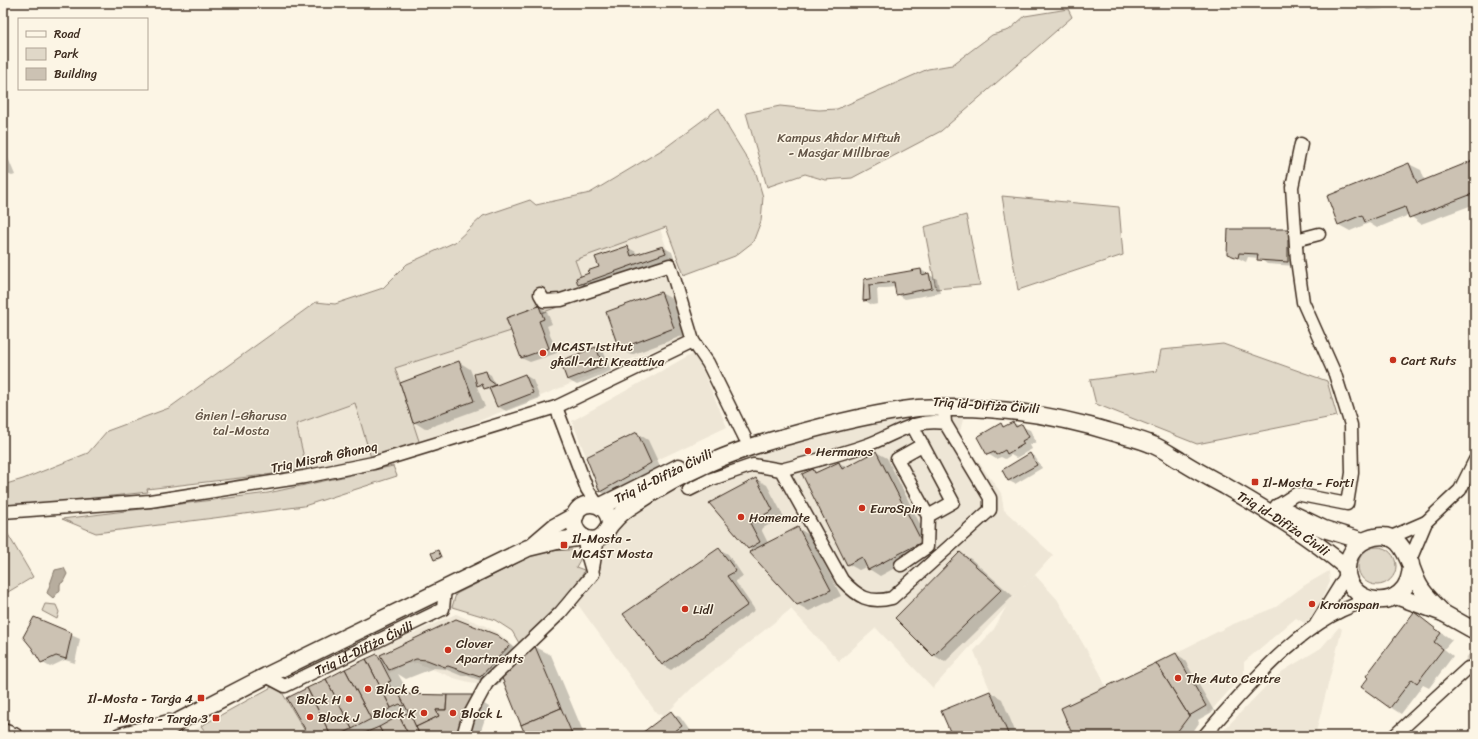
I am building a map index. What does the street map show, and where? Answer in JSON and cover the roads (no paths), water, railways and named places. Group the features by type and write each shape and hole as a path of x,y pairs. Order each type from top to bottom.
{"main road":[{"name":"Triq id-Difiża Ċivili","path":"528,548 554,527 578,512 586,505 599,505 661,475 746,442 828,416 869,407 920,400 1012,404 1063,412 1154,437 1278,506 1324,529 1363,541 1376,537 1389,538"},
{"name":"Triq id-Difiża Ċivili","path":"610,525 631,506 699,466 746,442 869,416 920,408 944,416 983,408 1062,418 1154,445 1281,519 1319,544 1347,571 1353,587 1358,593 1373,600"},
{"name":"Triq id-Difiża Ċivili","path":"157,736 181,720 266,676 528,548 557,540 588,538 607,532 610,525 610,518 606,511 599,505"},
{"path":"578,512 574,522 576,529 588,538"},
{"path":"1389,538 1402,547 1410,562 1419,586 1443,613"},
{"path":"1347,571 1352,552 1363,541"},
{"path":"1373,600 1381,601 1396,596 1408,582 1410,562"},
{"path":"1396,596 1443,613 1475,631"},
{"name":"Triq id-Difiża Ċivili","path":"120,736 181,720"},
{"path":"3,732 14,736"}],"street":[{"path":"1278,506 1296,494 1346,504 1352,473 1351,425 1335,374 1303,302 1292,187 1301,144"},
{"path":"1296,240 1319,234"},
{"path":"540,294 544,301 561,300 670,265 693,341 704,366 746,442 753,465"},
{"name":"Triq Misraħ Għonoq","path":"3,512 150,501 304,477 373,463 556,407 693,341"},
{"path":"556,407 587,489 599,505"},
{"path":"689,490 709,480 753,465 781,470 867,445 912,425 931,421 944,416 990,498 990,510 892,598 880,601 864,598 852,591 842,580 781,470"},
{"path":"912,425 953,502 928,516"},
{"path":"901,565 927,547 928,516 897,459 922,445"},
{"path":"1389,538 1426,522 1460,490 1475,460"},
{"path":"699,466 709,480"},
{"path":"578,512 587,489"},
{"path":"1410,562 1426,522"},
{"path":"463,736 468,718 487,683 560,613 593,572 585,546 588,538"},
{"path":"1316,625 1347,571"},
{"path":"1204,736 1260,673 1316,625 1356,603 1373,600"},
{"path":"1394,736 1468,668"}],"tunnel":[{"path":"1468,668 1475,655"}],"place":[{"name":"MCAST Istitut għall-Arti Kreattiva","path":"543,353"},
{"name":"Cart Ruts","path":"1393,360"},
{"name":"Hermanos","path":"808,451"},
{"name":"Il-Mosta - Forti","path":"1255,482"},
{"name":"EuroSpin","path":"862,508"},
{"name":"Homemate","path":"741,517"},
{"name":"Il-Mosta - MCAST Mosta","path":"564,545"},
{"name":"Kronospan","path":"1312,604"},
{"name":"Lidl","path":"685,609"},
{"name":"Clover Apartments","path":"448,650"},
{"name":"The Auto Centre","path":"1178,678"},
{"name":"Block G","path":"368,689"},
{"name":"Il-Mosta - Tarġa 4","path":"201,698"},
{"name":"Block H","path":"349,699"},
{"name":"Block K","path":"424,713"},
{"name":"Block L","path":"453,713"},
{"name":"Block J","path":"310,717"},
{"name":"Il-Mosta - Tarġa 3","path":"216,718"}],"park label":[{"name":"Kampus Aħdar Miftuħ - Masġar Millbrae","path":"839,144"},
{"name":"Ġnien l-Għarusa tal-Mosta","path":"241,422"}]}
